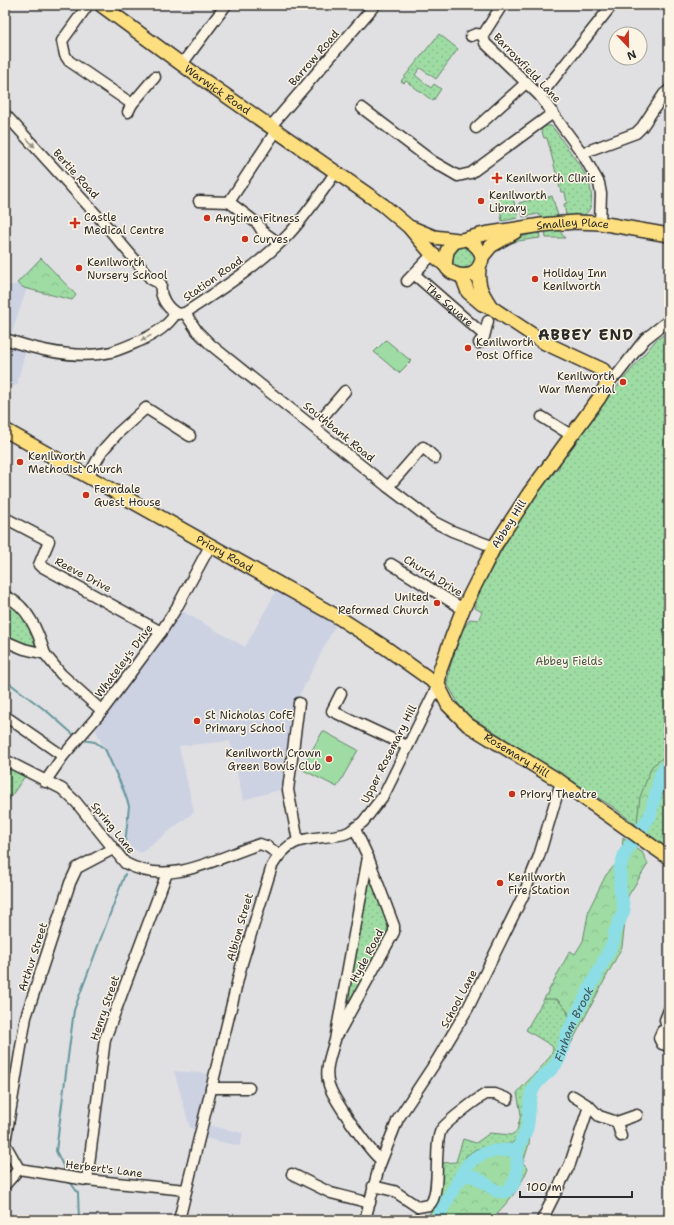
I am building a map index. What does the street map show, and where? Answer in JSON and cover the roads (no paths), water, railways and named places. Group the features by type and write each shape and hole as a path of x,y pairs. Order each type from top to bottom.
{"main road":[{"name":"Warwick Road","path":"101,5 334,174"},
{"path":"334,174 383,205 409,227 431,253 446,267 462,276 473,274 480,263"},
{"name":"Smalley Place","path":"409,227 434,237 463,240 484,234 561,223 600,223 669,234"},
{"name":"Smalley Place","path":"480,263 491,246 522,229"},
{"path":"446,267 445,256 448,248 463,240 477,246 480,263 477,280 482,292 492,308"},
{"path":"462,276 463,283 470,293 482,304 492,308 545,343 603,370 610,379"},
{"name":"Abbey Hill","path":"438,685 440,670 463,609 494,547 530,492 599,398 610,379"},
{"name":"Priory Road","path":"5,430 348,623 438,685"},
{"name":"Rosemary Hill","path":"438,685 448,705 468,725 561,782 668,857"}],"street":[{"path":"88,5 62,41 65,55 69,60 130,108 155,77"},
{"path":"182,64 226,5"},
{"name":"Barrow Road","path":"229,202 272,130 375,5"},
{"path":"471,36 476,34 483,35 502,5"},
{"path":"540,96 612,5"},
{"name":"Barrowfield Lane","path":"483,35 485,42 540,96 582,153 599,183 601,194 600,223"},
{"path":"476,128 527,82"},
{"path":"582,153 636,133 642,127 664,94 669,90"},
{"path":"362,108 432,161 458,176 471,173 553,113"},
{"name":"Bertie Road","path":"5,114 94,212 152,279 161,284"},
{"name":"Station Road","path":"5,339 62,353 94,355 125,348 165,327 180,313 259,261 279,244 296,226 334,174"},
{"path":"199,201 229,202 258,224 262,231 276,241"},
{"name":"The Square","path":"407,281 430,257"},
{"name":"The Square","path":"414,274 482,339 488,321"},
{"name":"Southbank Road","path":"161,284 162,296 169,308 180,313 211,345 388,487 434,522 452,531 494,547"},
{"path":"610,379 617,375 645,339 669,320"},
{"path":"314,427 345,391"},
{"path":"88,477 102,451 118,433 146,408 190,436"},
{"path":"542,418 572,435"},
{"path":"388,487 423,447 435,458"},
{"name":"Reeve Drive","path":"5,518 49,541 39,565 161,632"},
{"name":"Whateley's Drive","path":"45,782 63,756 102,711 161,632 177,607 210,546"},
{"name":"Church Drive","path":"391,564 463,609"},
{"path":"5,596 16,602 25,612 33,624 45,654 61,674 102,711"},
{"path":"5,641 24,650 45,654"},
{"name":"Upper Rosemary Hill","path":"355,829 372,812 384,795 438,685"},
{"path":"341,693 332,711 408,746"},
{"path":"298,841 288,790 299,703"},
{"path":"5,716 63,756"},
{"name":"Spring Lane","path":"5,760 45,782 62,789 76,802 125,863 149,873 167,873 192,869 260,844 268,847 279,855"},
{"name":"School Lane","path":"365,1220 381,1160 398,1118 437,1060 468,1008 511,922 536,865 561,782"},
{"name":"Albion Street","path":"179,1220 242,963 266,884 279,855 298,841 308,838 339,835 355,829"},
{"name":"Hyde Road","path":"335,1040 394,932 394,926 368,857 355,829"},
{"name":"Arthur Street","path":"18,1169 5,1143 26,1017 70,883 78,868 113,849"},
{"name":"Hyde Road","path":"368,857 335,1040 327,1068 329,1085 370,1150 381,1160"},
{"name":"Henry Street","path":"87,1180 105,1039 167,873"},
{"path":"669,1010 665,1020 668,1028 662,1031 659,1038 662,1044 669,1046"},
{"path":"211,1088 249,1088"},
{"path":"374,1186 394,1191 418,1207 429,1205 435,1197 438,1140 442,1128 486,1094 494,1094 508,1099"},
{"path":"573,1096 589,1106 598,1116 617,1122 637,1115"},
{"path":"542,1220 570,1164 589,1106"},
{"path":"617,1122 621,1136"},
{"path":"5,1185 18,1169"},
{"name":"Herbert's Lane","path":"18,1169 87,1180 186,1190"},
{"path":"292,1174 331,1192 370,1203"}],"waterway":[{"path":"5,680 49,713 74,735"},
{"path":"82,740 95,742 105,749 124,791 129,806 124,854"},
{"name":"Finham Brook","path":"436,1220 453,1190 463,1177 476,1177 500,1192 511,1187 514,1182 517,1173 517,1154 527,1127 532,1090 558,1061 568,1032 614,940 614,934 624,910 620,889 620,868 625,853 650,816 661,773 669,763"},
{"path":"66,1172 56,1151 74,1010 125,874"},
{"path":"458,1181 463,1171 469,1164 482,1154 489,1152 518,1150"},
{"path":"70,1182 78,1193 79,1220"}],"place":[{"name":"Kenilworth Clinic","path":"497,178"},
{"name":"Kenilworth Library","path":"481,201"},
{"name":"Anytime Fitness","path":"207,218"},
{"name":"Castle Medical Centre","path":"75,223"},
{"name":"Curves","path":"245,239"},
{"name":"Kenilworth Nursery School","path":"79,268"},
{"name":"Holiday Inn Kenilworth","path":"535,279"},
{"name":"Kenilworth Post Office","path":"468,348"},
{"name":"Kenilworth War Memorial","path":"623,382"},
{"name":"Kenilworth Methodist Church","path":"20,462"},
{"name":"Ferndale Guest House","path":"86,495"},
{"name":"United Reformed Church","path":"437,603"},
{"name":"St Nicholas CofE Primary School","path":"197,721"},
{"name":"Kenilworth Crown Green Bowls Club","path":"329,759"},
{"name":"Priory Theatre","path":"512,794"},
{"name":"Kenilworth Fire Station","path":"500,883"}],"district":[{"name":"ABBEY END","path":"586,335"}],"park label":[{"name":"Abbey Fields","path":"569,661"}]}
